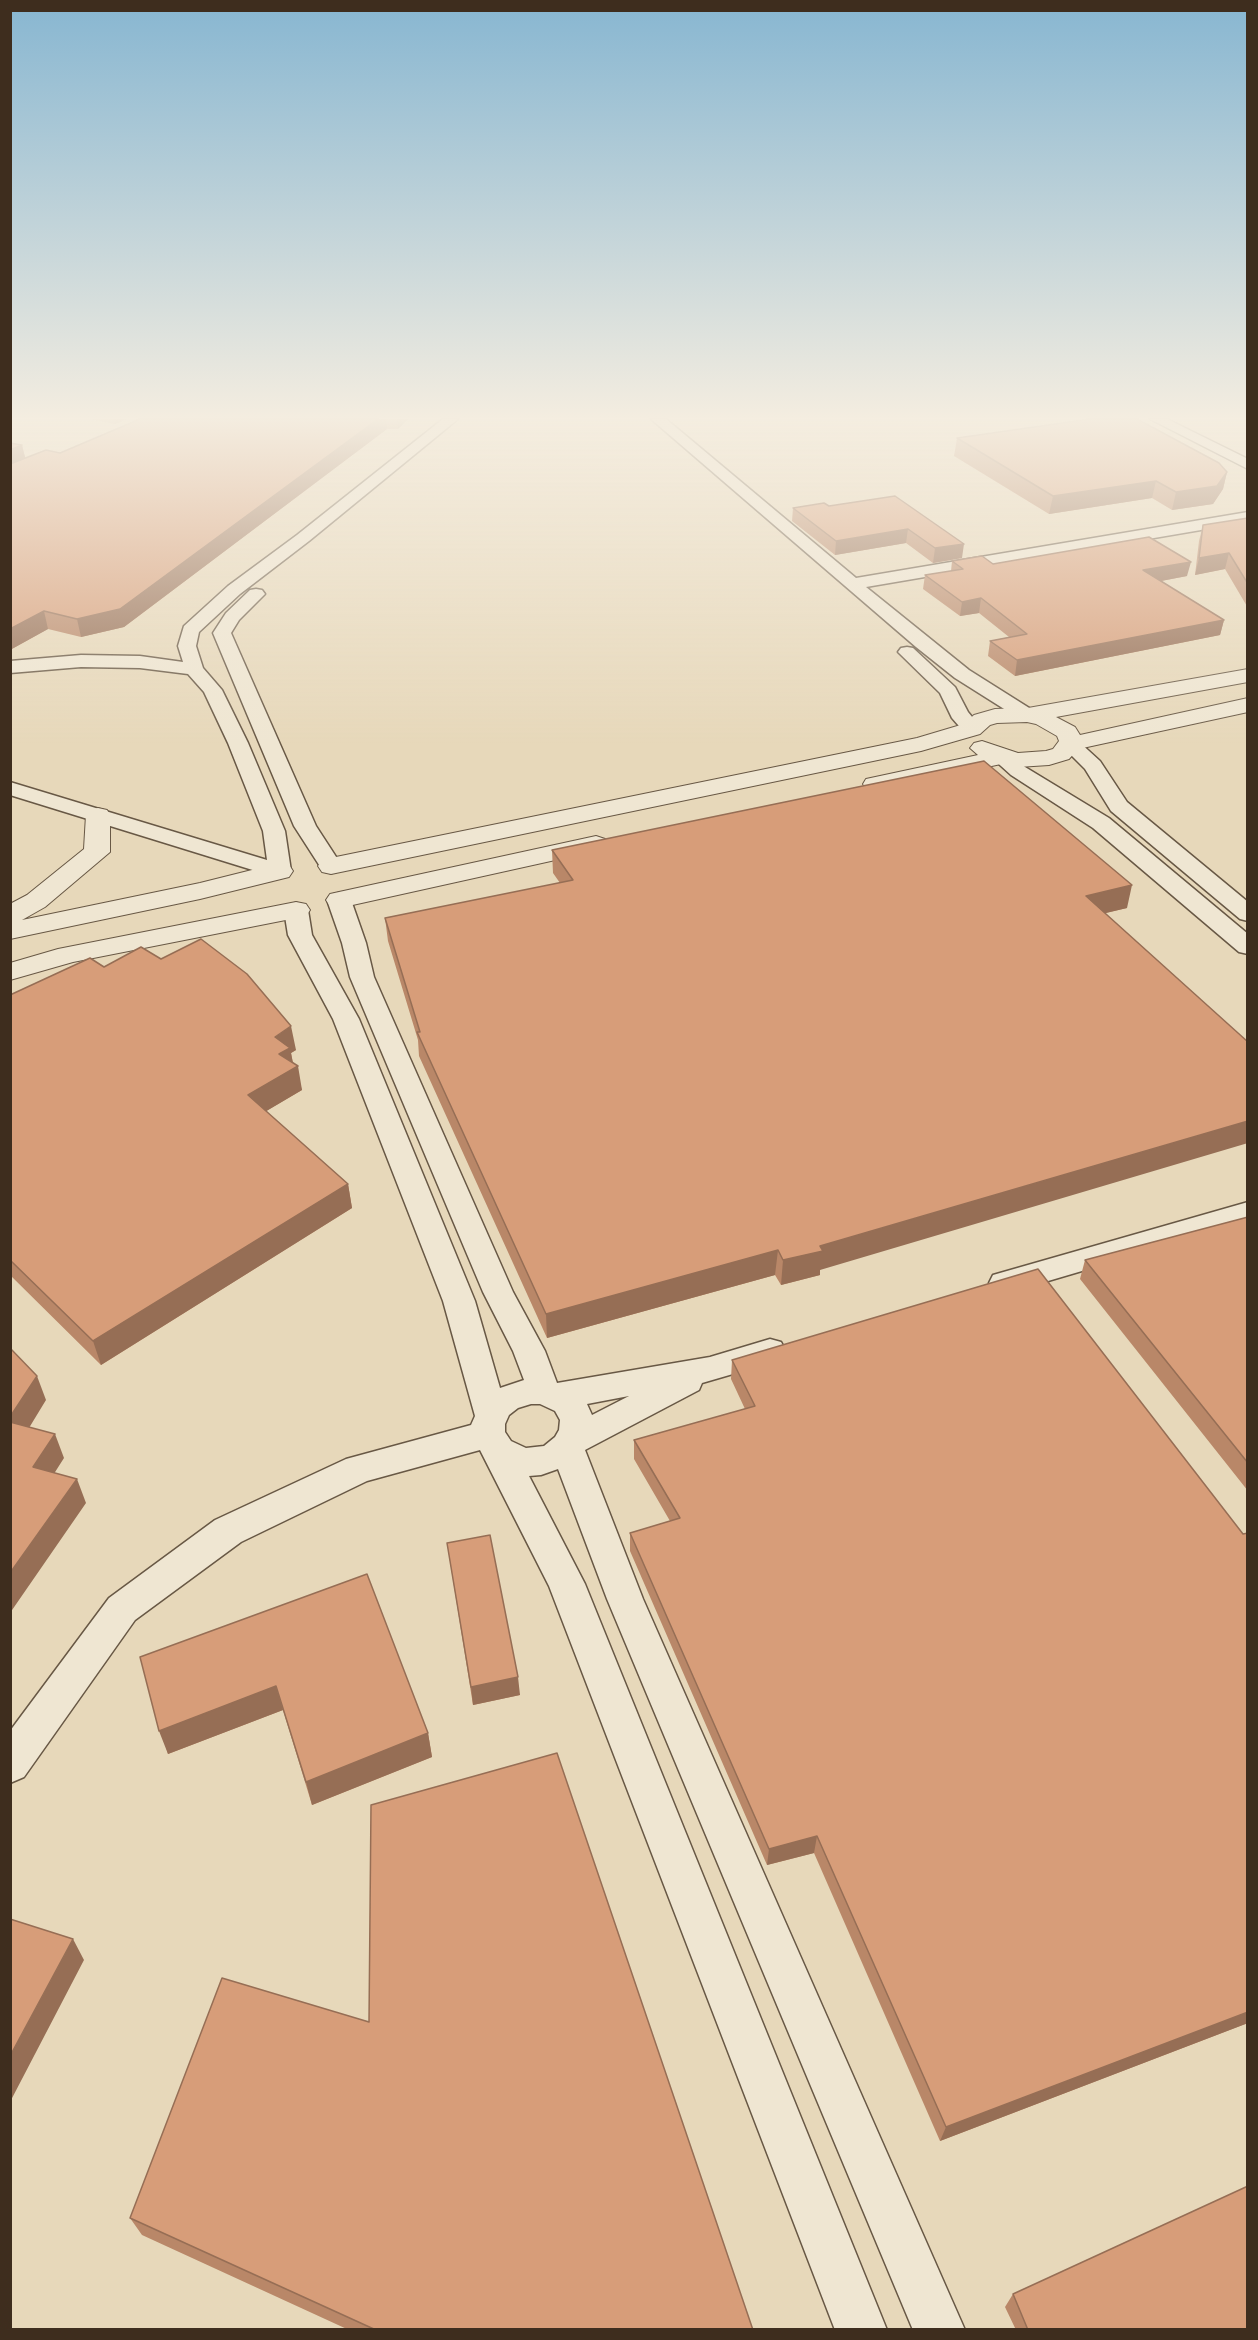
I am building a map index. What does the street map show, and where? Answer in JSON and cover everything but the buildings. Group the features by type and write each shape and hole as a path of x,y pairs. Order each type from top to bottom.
{"street":[{"path":"184,638 234,590 315,528"},
{"path":"337,528 252,597 232,616 222,633 305,826 331,866 346,872 352,882 348,893 339,900"},
{"path":"10,931 200,891 307,864 331,866 921,744 972,729 982,720 995,716 1027,716 1044,719 1062,728 1071,741 1069,747 1061,754 1049,759 1018,760 986,751 974,742 972,729 959,714 948,691 903,648 764,528"},
{"path":"787,528 962,674 1015,706 1027,716"},
{"path":"853,584 1182,528"},
{"path":"184,638 194,669 213,690 238,743 274,831 280,871"},
{"path":"10,667 81,661 156,647 184,638 226,643"},
{"path":"81,661 140,662 194,669"},
{"path":"1027,716 1248,675"},
{"path":"1070,744 1248,705"},
{"path":"1070,744 1093,765 1119,806 1248,914"},
{"path":"851,789 1001,757"},
{"path":"1001,757 1018,771 1101,823 1248,947"},
{"path":"10,788 280,871"},
{"path":"10,916 36,901 97,852 99,815"},
{"path":"10,972 68,955 296,910 321,908 339,900 621,839"},
{"path":"280,871 265,885 264,893 272,903 296,910"},
{"path":"339,900 354,943 362,977 498,1292 551,1394 573,1410 577,1420 570,1444 625,1599 939,2330"},
{"path":"296,910 300,935 346,1019 459,1301 493,1433 567,1584 861,2330"},
{"path":"973,1292 1248,1212"},
{"path":"710,1369 570,1444 556,1456 541,1461 526,1462 510,1458 493,1433 497,1406 513,1395 531,1391 551,1394 710,1369 801,1342"},
{"path":"10,1764 122,1610 228,1531 358,1469 493,1433"}]}
